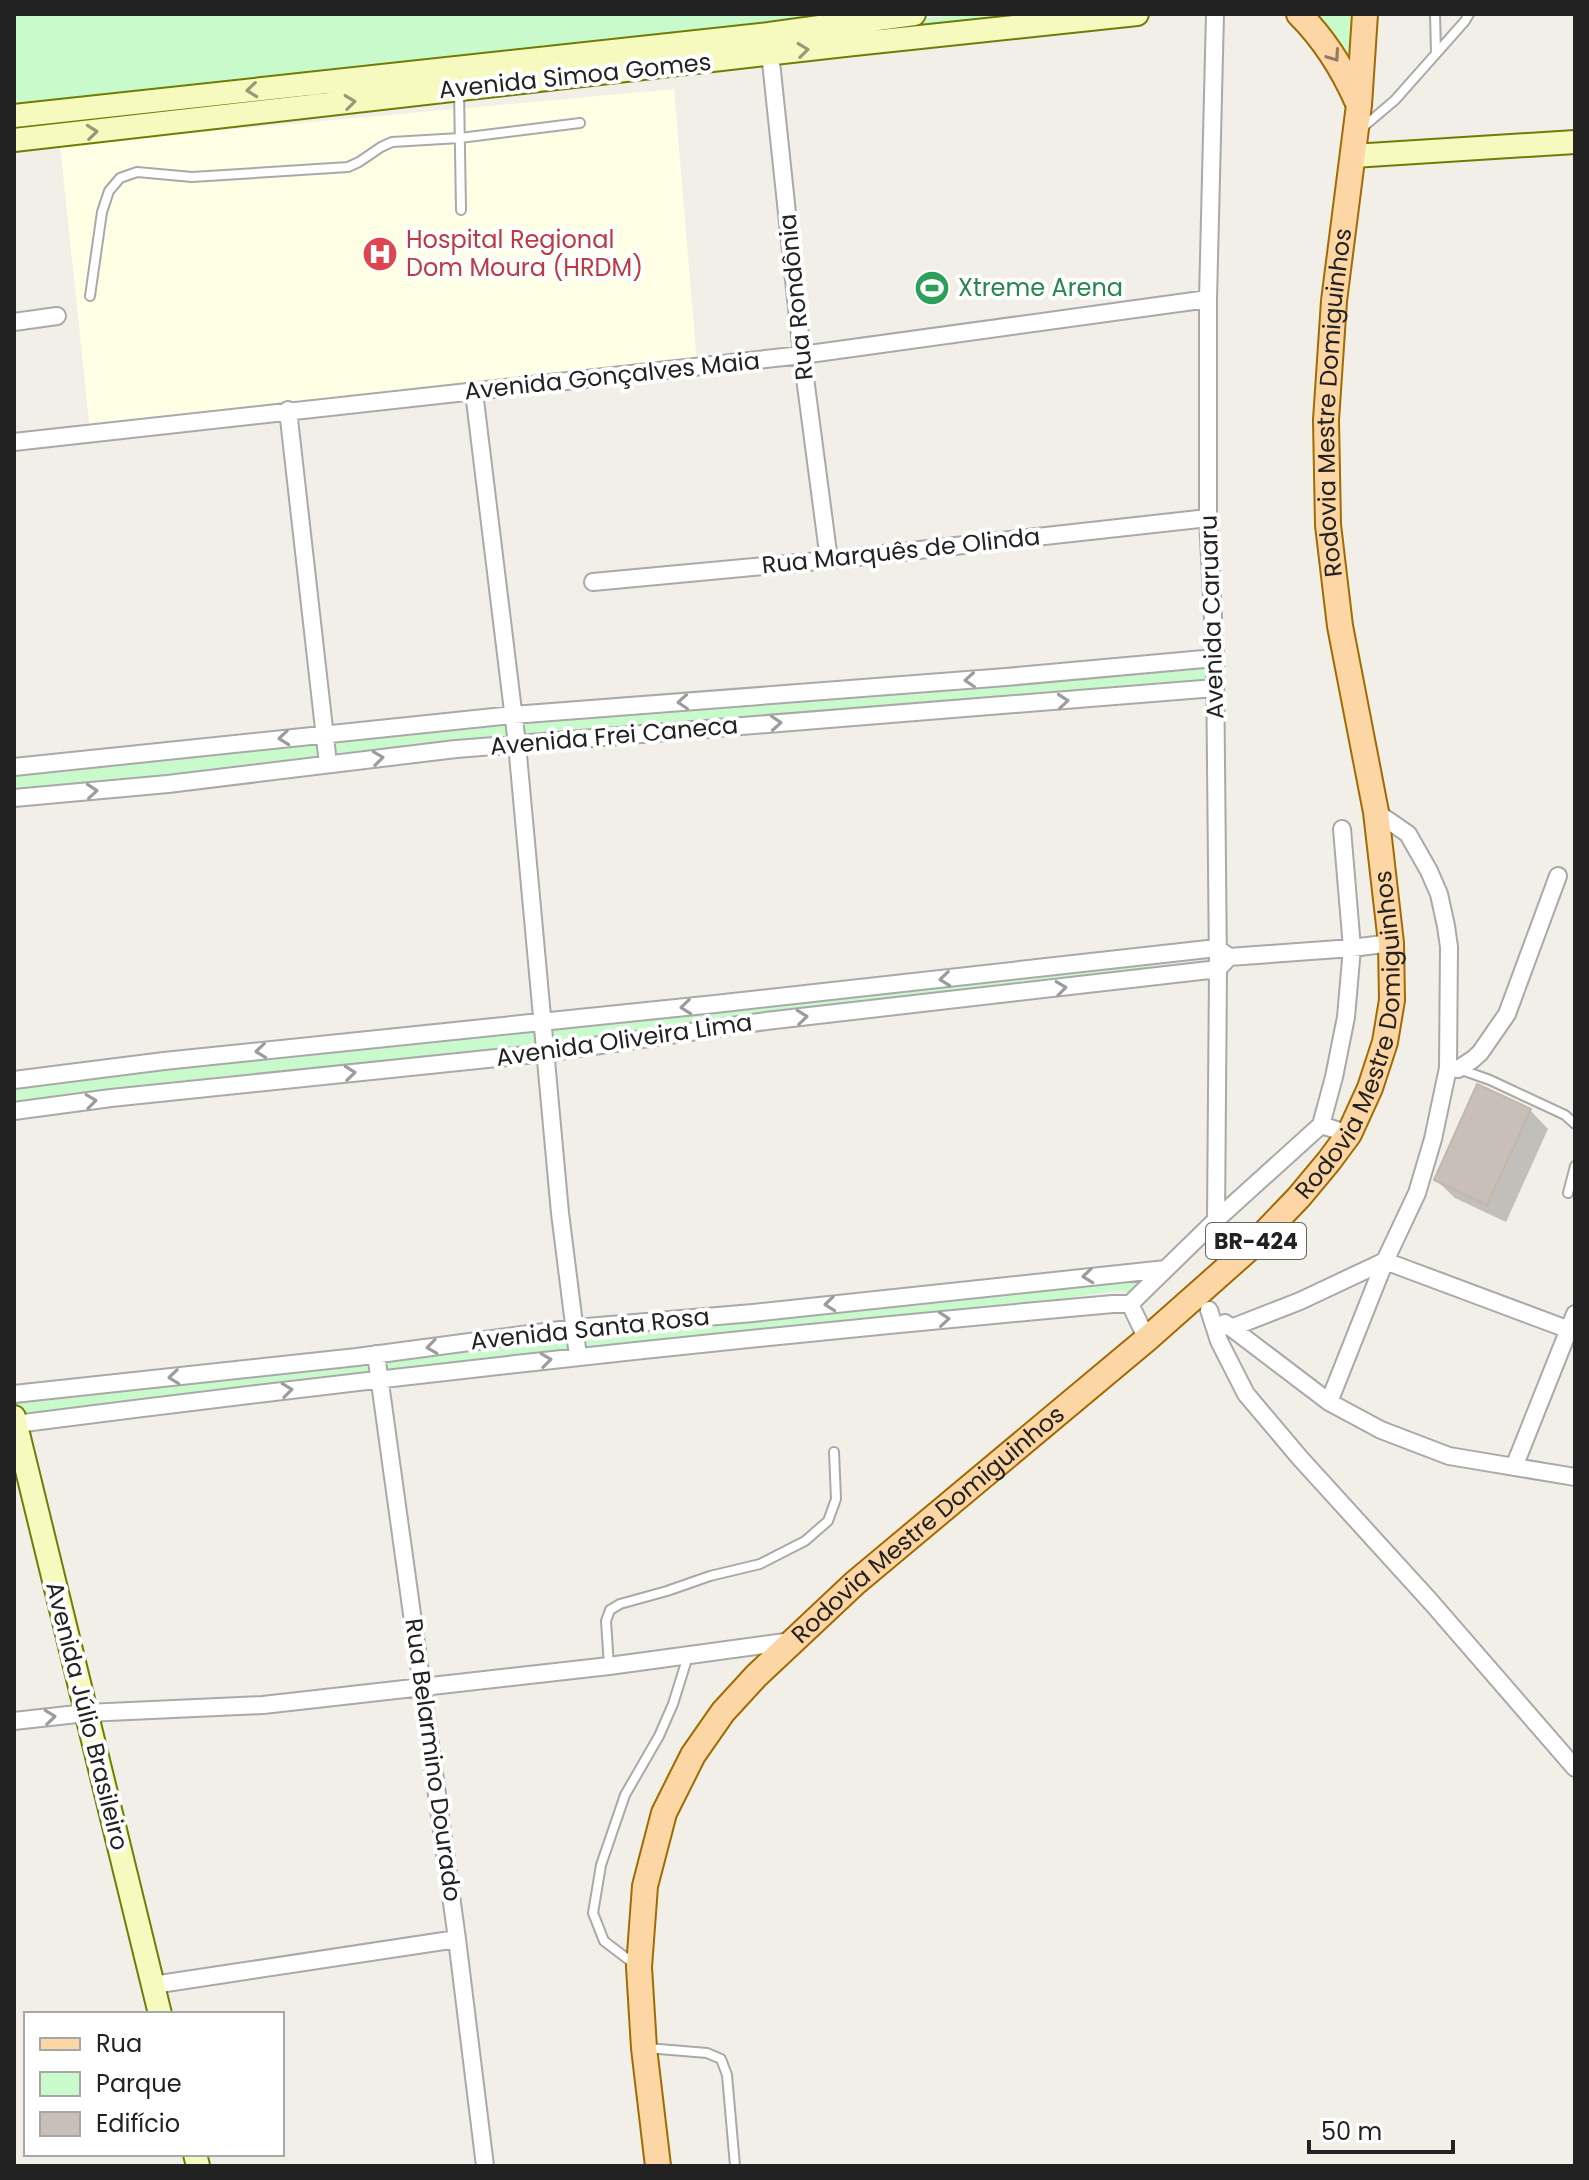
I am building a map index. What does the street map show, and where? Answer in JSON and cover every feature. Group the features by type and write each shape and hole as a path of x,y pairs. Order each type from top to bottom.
{"main road":[{"name":"Avenida Simoa Gomes","path":"14,140 459,89 769,44 914,14"},
{"name":"Avenida Simoa Gomes","path":"849,26 1137,14"},
{"path":"1299,14 1320,36 1342,67 1359,105"},
{"name":"Rodovia Mestre Domiguinhos","path":"658,2166 644,2048 639,1967 645,1886 664,1813 693,1755 723,1712 756,1676 855,1583 1147,1339 1203,1303 1299,1197 1349,1134 1370,1088 1385,1042 1392,1000 1391,943 1376,812 1340,626 1328,525 1327,405 1334,301 1359,105 1365,14"},
{"name":"Avenida Simoa Gomes","path":"14,116 455,66 769,44"},
{"path":"455,66 453,77 459,89"},
{"path":"414,71 419,84 416,94"},
{"path":"1354,145 1575,142"},
{"name":"Avenida Júlio Brasileiro","path":"15,1422 160,2012"}],"street":[{"name":"Avenida Caruaru","path":"1215,14 1208,299 1208,518 1215,658 1221,958 1216,1220"},
{"name":"Rua Rondônia","path":"769,44 802,355 829,560"},
{"name":"Avenida Gonçalves Maia","path":"14,442 802,355 1208,299"},
{"path":"14,322 57,316"},
{"path":"474,392 517,744 560,1213 578,1356"},
{"path":"288,410 328,764"},
{"name":"Rua Marquês de Olinda","path":"593,582 829,560 1208,518"},
{"name":"Avenida Frei Caneca","path":"14,767 513,715 1215,658"},
{"path":"1006,677 1008,705"},
{"name":"Avenida Frei Caneca","path":"14,798 168,784 456,749 1215,688"},
{"path":"1329,1402 1385,1261 1417,1193 1453,1068 1449,947 1439,894 1408,834 1376,812"},
{"path":"1147,1339 1130,1304 1216,1220 1321,1125 1346,1017 1352,948 1342,829"},
{"path":"1453,1068 1480,1053 1507,1014 1558,876"},
{"name":"Avenida Oliveira Lima","path":"14,1080 164,1061 1026,970 1221,958 1391,943"},
{"name":"Avenida Oliveira Lima","path":"14,1111 545,1053 766,1021 1028,992 1221,958"},
{"path":"1026,970 1028,992"},
{"path":"1321,1125 1349,1134"},
{"path":"1231,1328 1300,1301 1385,1261 1573,1324 1514,1467"},
{"name":"Avenida Santa Rosa","path":"14,1394 376,1354 575,1328 753,1313 1166,1269"},
{"path":"1203,1303 1329,1402 1381,1430 1449,1456 1575,1477"},
{"path":"1203,1303 1246,1394 1575,1768"},
{"name":"Avenida Santa Rosa","path":"15,1422 578,1356 913,1322 1130,1304"},
{"name":"Rua Belarmino Dourado","path":"376,1354 457,1939 485,2166"},
{"path":"14,1721 86,1713 263,1705 609,1666 794,1641"},
{"path":"153,1985 457,1939"}],"lane":[{"path":"1435,14 1436,54"},
{"path":"1354,145 1469,14"},
{"path":"459,89 461,210"},
{"path":"90,296 102,212 109,191 120,178 137,172 192,177 348,167 392,142 460,138 580,123"},
{"path":"1453,1068 1490,1080 1565,1115 1575,1124"},
{"path":"1568,1193 1575,1166"},
{"path":"609,1666 606,1621 610,1610 620,1604 710,1576 760,1564 805,1541 828,1521 836,1499 834,1452"},
{"path":"639,1967 604,1941 593,1913 601,1865 625,1795 659,1736 688,1656"},
{"path":"644,2048 707,2053 721,2059 727,2075 735,2166"}],"shaded area":[{"name":"Hospital Regional Dom Moura (HRDM)","path":"674,89 697,363 90,430 60,145"}],"green space":[{"path":"14,14 833,14 835,17 14,111"},
{"path":"966,14 1102,14 851,46 852,27"},
{"path":"1306,14 1362,14 1358,93"},
{"path":"1212,662 1213,685 521,739 518,720"},
{"path":"509,721 511,739 332,760 330,739"},
{"path":"321,739 322,760 14,793 14,772"},
{"path":"1216,961 1013,992 551,1048 548,1024 994,977"},
{"path":"538,1026 540,1049 14,1109 14,1085"},
{"path":"1156,1274 1127,1300 1127,1292 1120,1290 1050,1301 583,1350 581,1333"},
{"path":"572,1333 573,1352 385,1374 381,1359"},
{"path":"371,1359 375,1375 23,1422 14,1397"}],"building":[{"path":"1477,1084 1531,1109 1487,1205 1434,1180"}],"place":[{"name":"Hospital Regional Dom Moura (HRDM)","path":"380,254"},
{"name":"Xtreme Arena","path":"932,288"}]}
